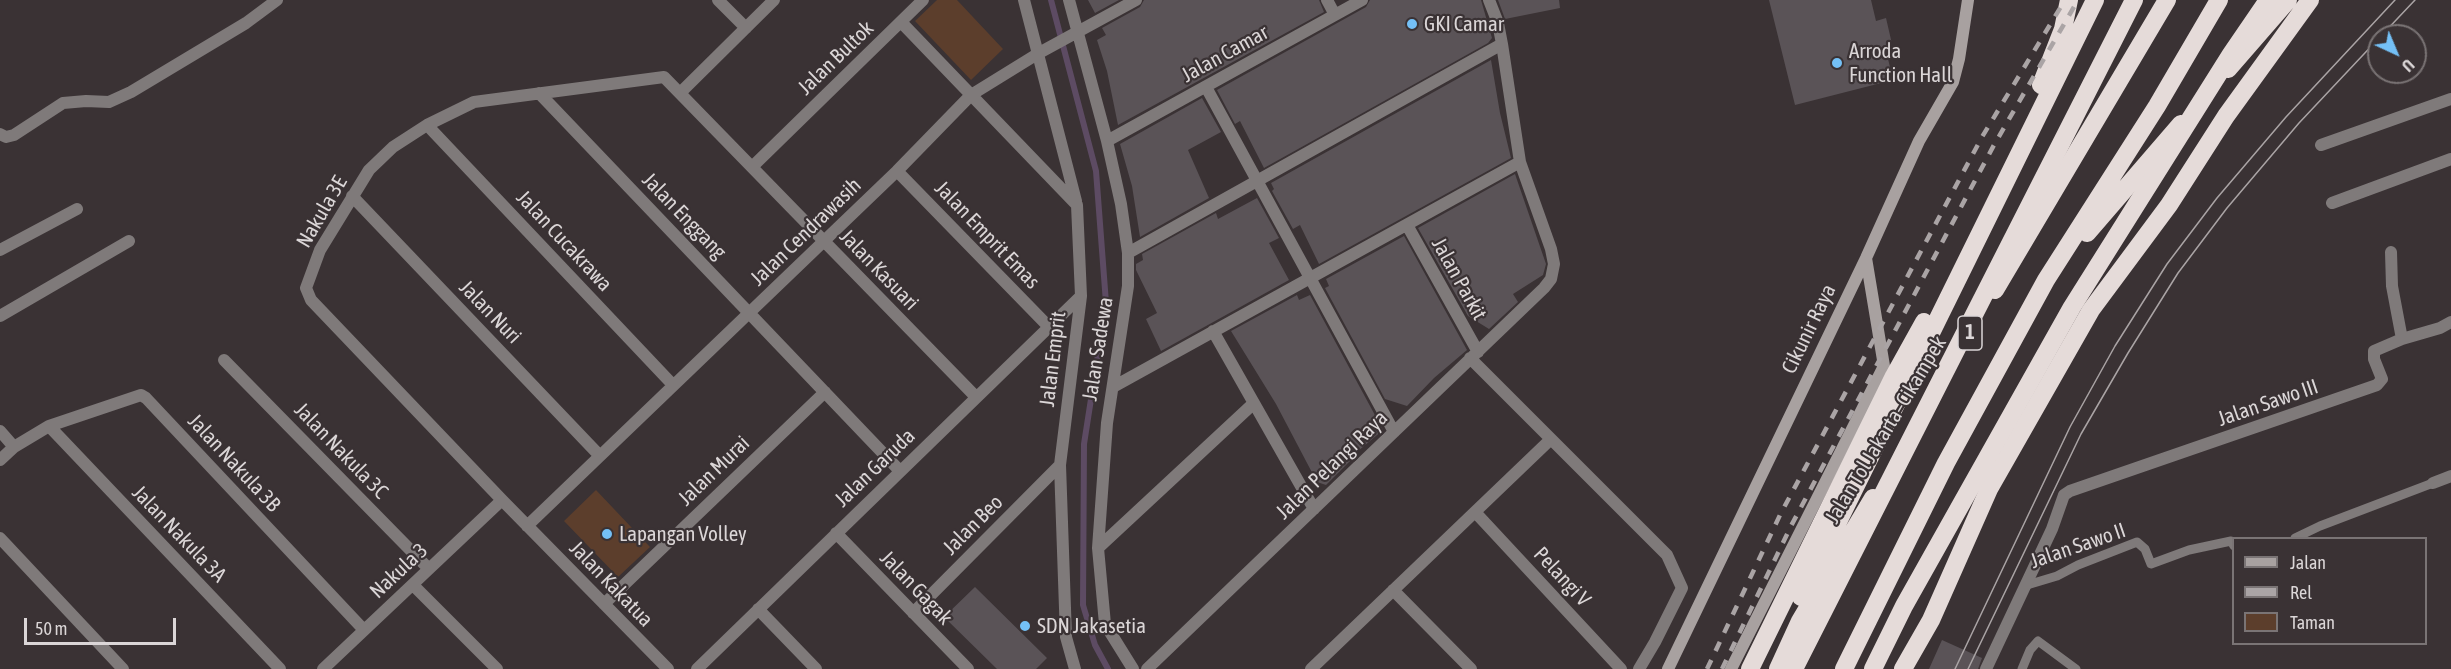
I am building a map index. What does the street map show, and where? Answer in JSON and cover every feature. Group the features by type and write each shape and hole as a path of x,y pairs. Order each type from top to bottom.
{"highway":[{"path":"1750,669 1894,376 1957,262 2028,121 2062,29 2069,0"},
{"path":"1766,669 2095,0"},
{"path":"1794,669 2134,0"},
{"name":"Jalan Tol Jakarta–Cikampek","path":"1778,669 1800,621 2167,0"},
{"name":"1","path":"1844,669 1946,464 2046,280 2157,106 2219,0"},
{"path":"1874,669 1904,606 2072,307 2231,54 2268,0"},
{"path":"2046,280 2288,0"},
{"path":"1903,669 1931,620 1989,489 2091,310 2169,205 2226,116 2310,0"}],"street":[{"path":"0,134 14,135 63,103 109,102 131,92 246,23 277,0"},
{"path":"718,0 746,28"},
{"path":"680,93 774,0"},
{"path":"901,22 924,0"},
{"name":"Jalan Emprit","path":"1024,0 1044,50 1077,205 1081,296 1060,465 1065,637 1076,669"},
{"name":"Jalan Sadewa","path":"1069,0 1072,34 1107,141 1121,204 1128,253 1128,286 1107,423 1098,548 1105,624 1133,669"},
{"name":"Jalan Cendrawasih","path":"527,526 897,171 971,95 1044,50 1136,0"},
{"path":"1327,0 1335,15"},
{"name":"Jalan Camar","path":"1107,141 1362,0"},
{"path":"1113,387 1520,162 1498,23 1489,0"},
{"name":"Cikunir Raya","path":"1668,669 1866,258 1919,141 1953,82 1968,0"},
{"name":"Jalan Bultok","path":"752,167 901,22 971,95"},
{"path":"1128,253 1502,45"},
{"name":"Nakula 3E","path":"527,526 311,300 306,288 320,250 369,170 393,147 427,125 474,102 664,76 680,93"},
{"path":"1206,87 1394,432"},
{"name":"Jalan Enggang","path":"539,93 900,471"},
{"name":"Jalan Kasuari","path":"680,93 976,397"},
{"path":"971,95 1077,205"},
{"path":"2321,146 2451,99"},
{"name":"Jalan Cucakrawa","path":"427,125 673,385"},
{"path":"2332,203 2451,159"},
{"name":"Jalan Pelangi Raya","path":"1147,669 1551,279 1554,264 1520,162"},
{"name":"Jalan Emprit Emas","path":"897,171 1048,327"},
{"name":"Jalan Nuri","path":"352,196 600,456"},
{"path":"0,250 76,209"},
{"name":"Jalan Parkit","path":"1407,225 1474,355 1551,439 1667,555 1682,588 1639,669"},
{"path":"0,316 129,240"},
{"path":"2391,252 2392,286 2402,339"},
{"path":"1731,669 1884,366 1866,258"},
{"name":"Jalan Garuda","path":"697,669 1081,296"},
{"name":"Jalan Sawo III","path":"2026,585 2052,529 2061,501 2070,491 2377,385 2382,379 2374,359 2374,351 2451,322"},
{"path":"1213,331 1314,508"},
{"name":"Jalan Nakula 3C","path":"225,360 429,569"},
{"name":"Jalan Murai","path":"604,604 825,392"},
{"name":"Jalan Nakula 3B","path":"0,460 14,447 48,426 141,395 364,630"},
{"path":"1098,548 1254,403"},
{"name":"Jalan Nakula 3A","path":"48,426 280,669"},
{"path":"0,431 14,447"},
{"path":"1311,669 1551,439"},
{"name":"Jalan Beo","path":"913,613 1060,465"},
{"path":"2433,483 2451,476"},
{"name":"Nakula 3","path":"323,669 502,500"},
{"name":"Pelangi V","path":"1475,512 1621,669"},
{"name":"Jalan Kakatua","path":"527,526 668,669"},
{"name":"Jalan Gagak","path":"836,533 968,669"},
{"path":"0,538 123,669"},
{"path":"412,585 493,668"},
{"path":"1986,669 2026,585"},
{"path":"1393,590 1469,668"},
{"path":"758,609 816,669"}],"lane":[{"path":"2297,537 2433,483"},
{"name":"Jalan Sawo II","path":"2026,585 2057,576 2078,565 2137,542 2145,549 2151,564 2189,550 2231,541 2232,543"},
{"path":"2022,669 2030,650 2038,640 2076,669"}],"green space":[{"path":"937,0 957,0 1003,49 971,80 915,21"},
{"name":"Lapangan Volley","path":"596,490 650,547 618,577 564,521"}],"building":[{"path":"1088,0 1119,0 1095,13"},
{"path":"1144,0 1319,0 1324,12 1118,125 1107,71 1097,40 1106,35 1102,28 1140,7"},
{"path":"1370,0 1481,0 1492,38 1488,43 1264,168 1240,121 1235,124 1217,90 1366,7"},
{"path":"1498,0 1559,0 1560,8 1505,19"},
{"name":"Arroda Function Hall","path":"1769,0 1871,0 1876,21 1886,18 1892,44 1885,46 1893,80 1795,105"},
{"path":"1491,60 1511,158 1319,264 1300,225 1293,229 1272,191 1274,189 1271,183"},
{"path":"1202,98 1221,132 1188,150 1209,198 1140,237 1132,186 1120,144"},
{"path":"1515,174 1546,264 1543,275 1513,294 1518,302 1489,329 1468,316 1418,228"},
{"path":"1257,198 1279,238 1269,243 1289,280 1161,351 1146,319 1157,313 1136,270 1136,264 1143,260 1142,254 1216,213 1218,219"},
{"path":"1404,236 1467,350 1434,378 1407,406 1385,399 1325,288 1329,286 1326,279"},
{"path":"1297,295 1299,300 1310,295 1383,430 1351,457 1352,459 1326,485 1317,482 1276,404 1231,331"},
{"path":"975,587 1047,658 1036,669 997,669 944,617"},
{"path":"1942,640 1982,658 1978,669 1929,669"}],"waterway":[{"path":"1051,0 1096,171 1106,303 1084,444 1083,605 1095,645 1108,669"}],"tram line":[{"path":"1955,669 2070,427 2115,346 2167,264 2217,198 2286,117 2395,0"},
{"path":"2392,24 2415,0"},
{"path":"1968,669 2081,434 2178,273 2227,208 2299,123 2367,51"}],"railway":[{"path":"1707,669 1780,515 1982,137 2065,0"},
{"path":"1722,669 1791,526 1994,145 2078,0"}],"place":[{"name":"GKI Camar","path":"1412,24"},
{"name":"Arroda Function Hall","path":"1837,63"},
{"name":"Lapangan Volley","path":"607,534"},
{"name":"SDN Jakasetia","path":"1025,626"}]}
